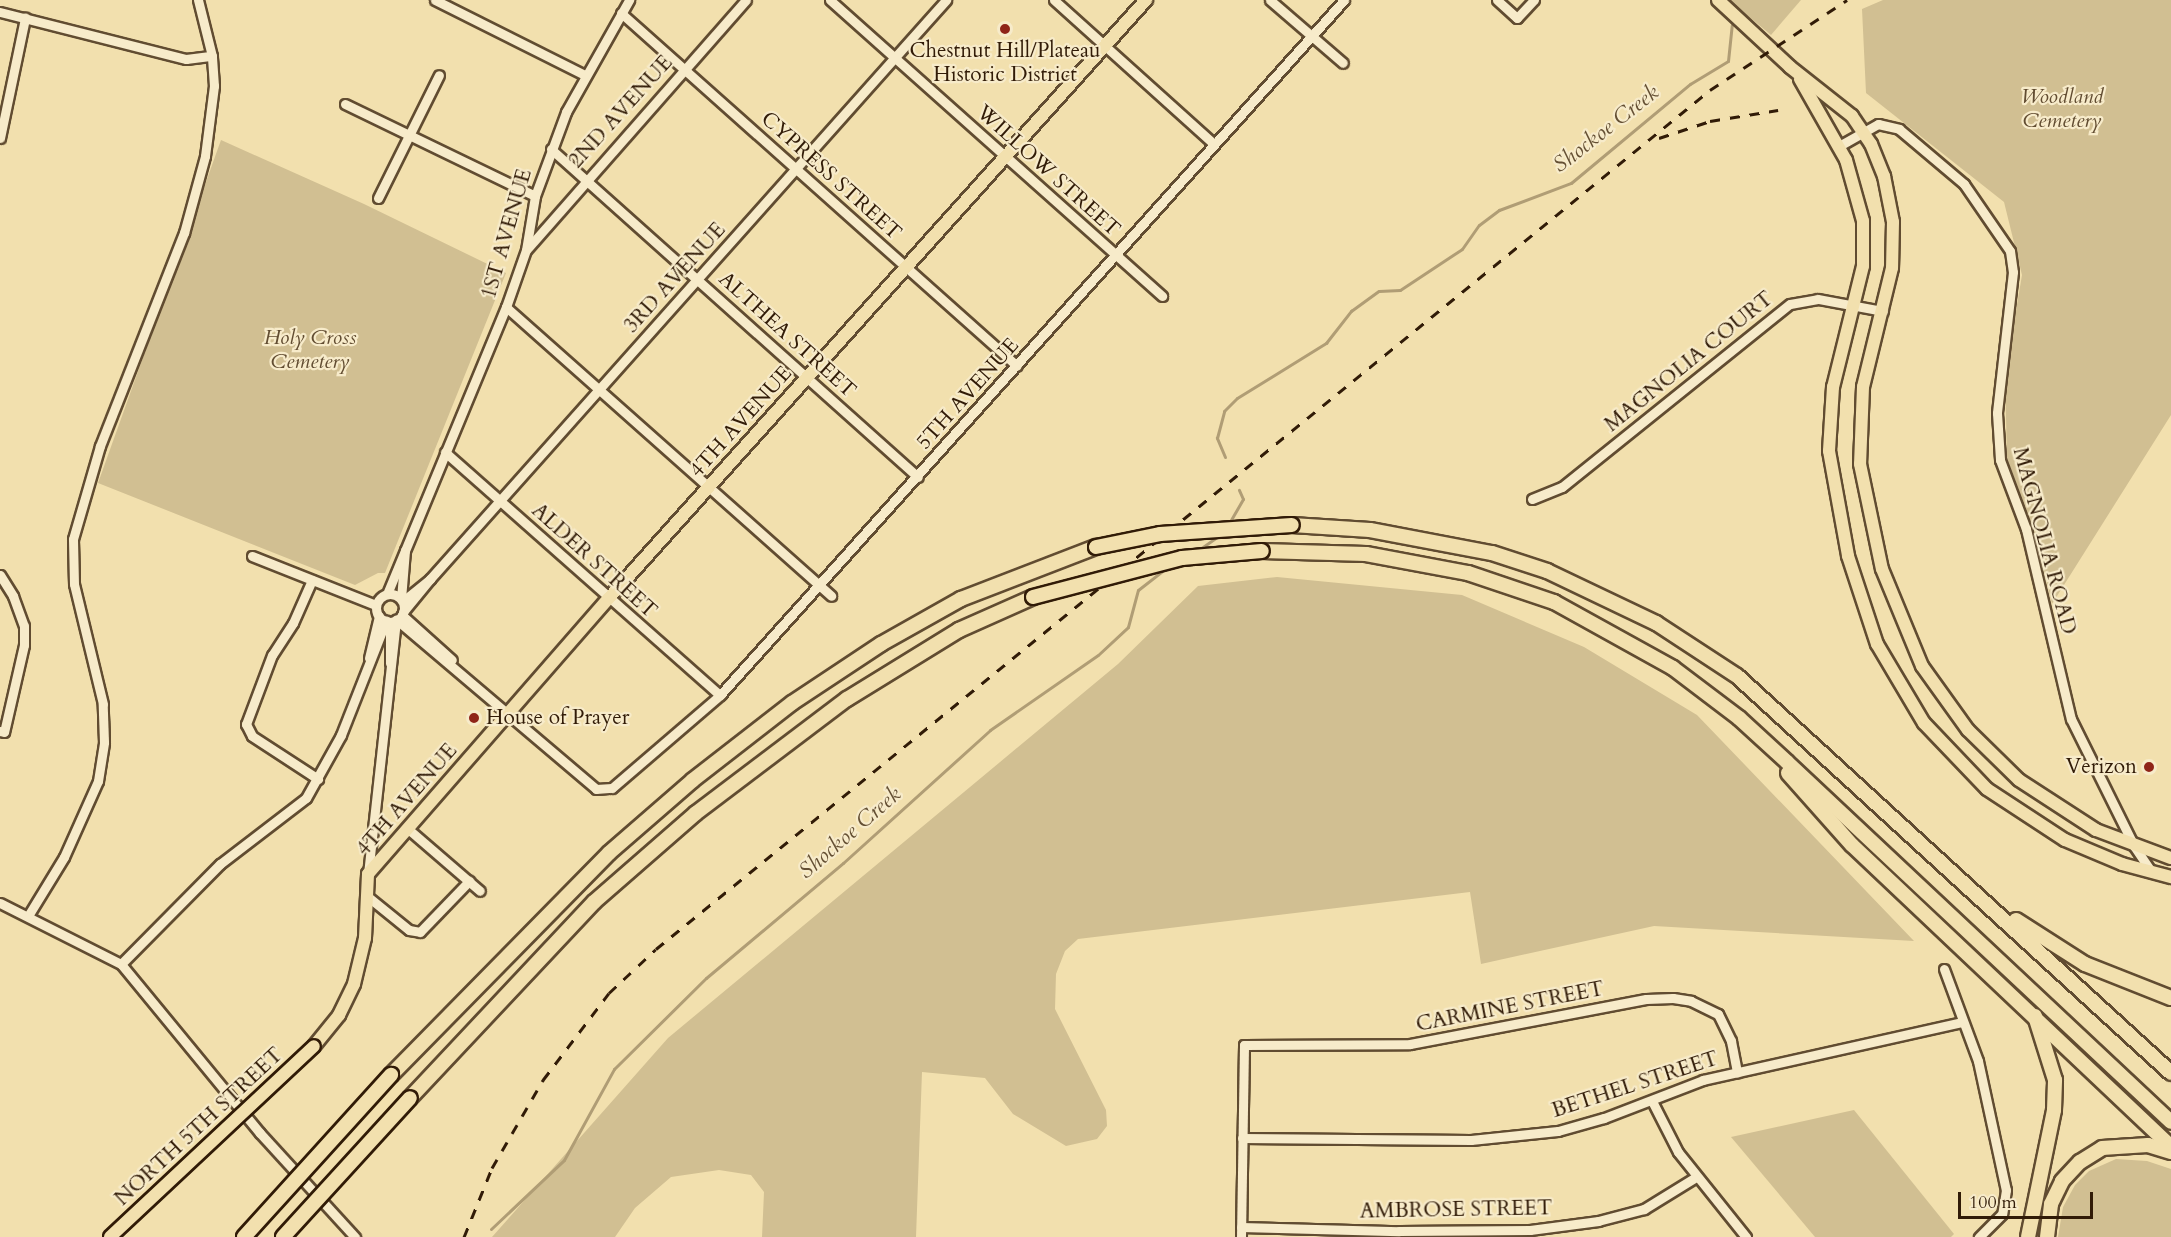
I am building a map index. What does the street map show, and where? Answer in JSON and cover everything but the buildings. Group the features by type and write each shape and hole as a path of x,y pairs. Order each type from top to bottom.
{"highway":[{"path":"244,1237 391,1075 602,860 693,780 792,703 882,644 961,599 1096,547 1160,534 1292,525 1370,530 1492,553 1547,571 1656,623 1737,676 1983,898 2171,1073"},
{"path":"283,1237 594,902 696,813 847,699 959,630 1033,597 1182,558 1262,551 1366,554 1417,561 1505,584 1587,618 1673,669 1739,718 2171,1122"},
{"path":"1739,718 1852,845 2034,1014 2171,1146"},
{"path":"1983,898 2085,964 2171,998"},
{"path":"2028,1237 2054,1110 2055,1080 2034,1014"},
{"path":"2047,1237 2051,1204 2062,1181 2080,1162 2102,1148 2148,1145 2171,1152"}],"main road":[{"name":"4TH AVENUE","path":"368,874 609,598 1146,0"},
{"path":"1717,0 1790,67 1852,116 1864,131 1884,176 1893,222 1892,268 1863,387 1860,464 1873,538 1908,639 1939,693 1998,762 2069,815 2134,846 2171,858"},
{"path":"1790,67 1811,94 1839,146 1857,190 1863,221 1863,266 1833,387 1830,467 1856,586 1890,671 1930,731 1987,789 2065,840 2152,873 2171,876"},
{"name":"NORTH 5TH STREET","path":"110,1237 314,1046 339,1015 354,984 365,938 368,874"}],"street":[{"path":"28,916 64,857 98,781 104,742 104,704 78,601 73,539 100,446 188,222 213,109 212,56 198,0"},
{"path":"435,0 585,75"},
{"name":"1ST AVENUE","path":"387,594 506,307 526,250 535,196 551,149 585,75 629,0"},
{"name":"2ND AVENUE","path":"526,250 584,181 746,0"},
{"name":"WILLOW STREET","path":"830,0 1162,296"},
{"name":"3RD AVENUE","path":"393,618 797,171 946,0"},
{"path":"1054,0 1215,144"},
{"path":"1270,0 1344,63"},
{"name":"5TH AVENUE","path":"508,713 601,791 612,788 720,695 1344,0"},
{"path":"1497,0 1517,18 1534,0"},
{"path":"0,12 186,59 212,56"},
{"name":"CYPRESS STREET","path":"621,13 1017,366"},
{"path":"0,138 25,18"},
{"path":"378,198 439,75"},
{"path":"345,104 535,196"},
{"name":"MAGNOLIA ROAD","path":"1839,146 1864,131 1883,124 1908,136 1964,184 2010,251 2013,272 1997,413 2000,460 2026,529 2072,719 2134,846 2152,873"},
{"name":"ALTHEA STREET","path":"551,149 584,181 918,477"},
{"name":"MAGNOLIA COURT","path":"1532,499 1562,487 1790,304 1818,299 1883,310"},
{"path":"506,307 831,596"},
{"name":"ALDER STREET","path":"445,452 720,695"},
{"name":"1ST AVENUE","path":"393,618 402,600 405,550"},
{"path":"252,556 376,605 460,671 508,713"},
{"path":"1,575 24,626 24,645 2,732"},
{"name":"3RD AVENUE","path":"402,600 430,579"},
{"path":"312,580 293,623 272,654 246,724 252,736 318,779"},
{"path":"376,605 387,594 402,600"},
{"path":"121,964 220,864 300,805 318,779 342,735 369,663 393,618"},
{"path":"368,874 392,668 393,618"},
{"path":"407,828 480,891"},
{"path":"367,897 409,930 424,931 468,881"},
{"path":"0,903 121,964 260,1133 355,1237"},
{"path":"1944,969 1978,1060 1990,1109 2007,1202 2002,1214 1978,1237"},
{"name":"CARMINE STREET","path":"1242,1138 1244,1045 1410,1044 1646,999 1673,998 1698,1003 1718,1014 1726,1027 1737,1072"},
{"name":"BETHEL STREET","path":"1242,1138 1515,1137 1558,1131 1737,1072 1962,1022"},
{"path":"1652,1101 1666,1132 1696,1177 1746,1237"},
{"path":"1241,1237 1242,1138"},
{"name":"AMBROSE STREET","path":"1241,1227 1410,1232 1530,1230 1598,1221 1644,1209 1696,1177"}],"green space":[{"path":"1729,0 1801,0 1771,35"},
{"name":"Woodland Cemetery","path":"1883,0 2171,0 2171,415 2052,604 2033,526 2007,459 2005,376 2022,275 2004,202 1866,93 1862,9"},
{"name":"Holy Cross Cemetery","path":"221,140 364,204 506,273 385,573 378,573 355,585 98,483"},
{"path":"1277,577 1462,595 1584,647 1697,715 1914,941 1654,926 1481,964 1470,892 1078,939 1065,951 1056,974 1055,1009 1106,1110 1107,1126 1097,1139 1066,1146 1013,1114 985,1078 922,1072 916,1237 762,1237 764,1192 751,1175 719,1170 671,1177 635,1208 615,1237 492,1237 668,1038 1118,664 1198,586"},
{"path":"1854,1110 1954,1234 1951,1237 1815,1237 1731,1137"},
{"path":"2116,1159 2147,1161 2171,1169 2171,1237 2058,1237 2063,1207 2075,1185 2089,1171"}],"waterway":[{"name":"Shockoe Creek","path":"1225,457 1217,438 1224,411 1237,398 1326,343 1351,311 1379,291 1400,290 1462,249 1479,225 1499,210 1571,183 1690,84 1728,61 1732,25"},
{"name":"Shockoe Creek","path":"1228,525 1243,499 1239,490"},
{"name":"Shockoe Creek","path":"1197,551 1223,533"},
{"name":"Shockoe Creek","path":"491,1229 564,1160 614,1069 706,978 843,863 990,730 1098,655 1128,627 1138,590 1165,569"}],"railway":[{"path":"464,1237 492,1168 543,1080 609,993 656,949 1710,90 1847,0"},
{"path":"1659,138 1710,121 1778,110"}],"place":[{"name":"Chestnut Hill/Plateau Historic District","path":"1005,29"},
{"name":"House of Prayer","path":"474,718"},
{"name":"Verizon","path":"2149,767"}]}
